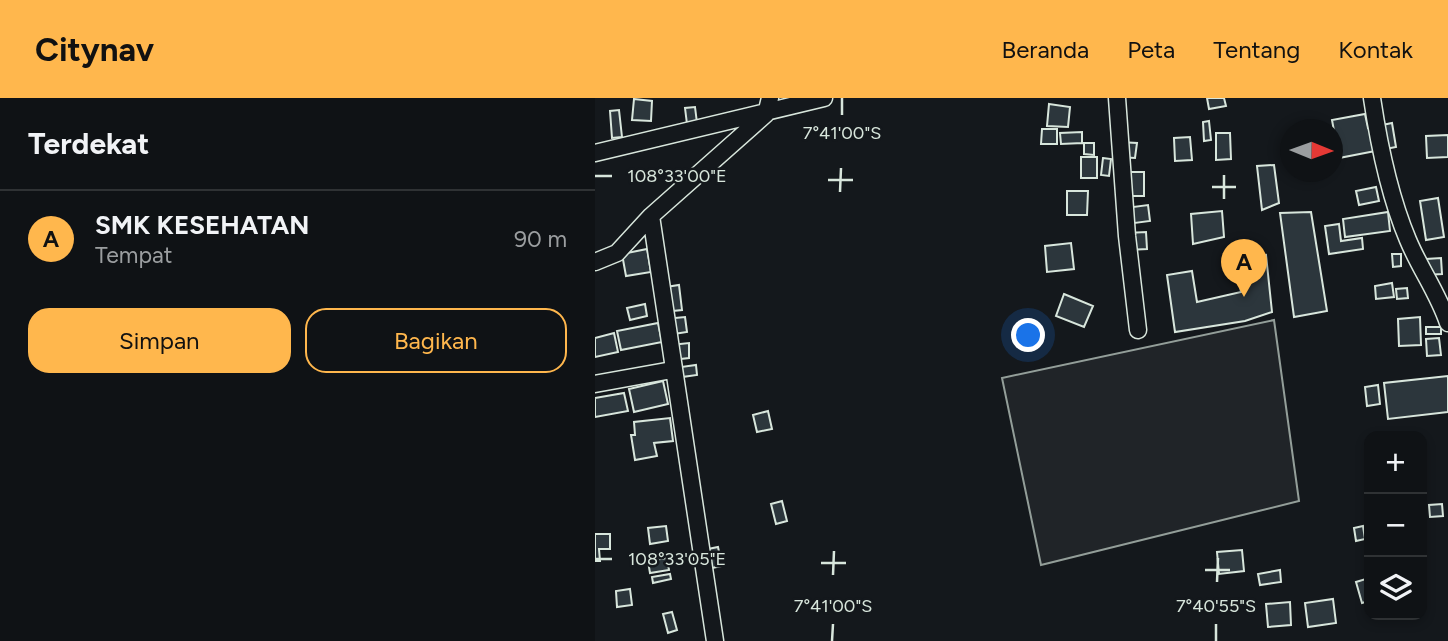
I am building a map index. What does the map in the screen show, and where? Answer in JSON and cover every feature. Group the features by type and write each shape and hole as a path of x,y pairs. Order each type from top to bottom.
{"street":[{"path":"595,153 768,106 824,98"},
{"path":"1117,98 1127,236 1138,330"},
{"path":"1372,98 1393,197 1408,242 1441,303 1448,323"},
{"path":"595,262 617,253 650,216 768,106"},
{"path":"650,216 715,641"},
{"path":"595,384 672,370"}],"shaded area":[{"path":"1274,320 1299,501 1041,565 1002,378"}],"building":[{"path":"1207,98 1224,98 1226,106 1209,109"},
{"path":"634,99 652,101 651,121 632,120"},
{"path":"1049,104 1070,107 1068,127 1047,126"},
{"path":"695,107 697,123 687,124 685,108"},
{"path":"619,110 622,137 612,138 610,111"},
{"path":"1365,114 1368,128 1392,123 1396,147 1343,157 1343,119 1338,119"},
{"path":"1209,121 1211,140 1204,141 1203,122"},
{"path":"1042,129 1057,129 1057,144 1041,144"},
{"path":"1082,132 1082,143 1061,144 1060,133"},
{"path":"1216,133 1230,133 1231,159 1216,160"},
{"path":"1448,135 1448,157 1427,158 1426,136"},
{"path":"1190,137 1192,160 1175,161 1174,138"},
{"path":"1119,142 1137,143 1135,158 1118,157"},
{"path":"1084,143 1094,143 1094,155 1084,154"},
{"path":"1081,157 1097,157 1097,178 1081,178"},
{"path":"1103,158 1111,159 1109,176 1101,175"},
{"path":"1274,165 1279,203 1262,210 1257,166"},
{"path":"1122,172 1144,172 1144,196 1122,196"},
{"path":"1376,187 1379,201 1359,205 1356,191"},
{"path":"1067,191 1088,191 1087,215 1067,215"},
{"path":"1438,198 1444,237 1426,240 1420,201"},
{"path":"1148,205 1150,221 1127,224 1125,208"},
{"path":"1222,211 1224,237 1193,244 1191,214"},
{"path":"1311,212 1327,311 1294,317 1280,213"},
{"path":"1388,212 1390,231 1345,237 1343,219"},
{"path":"1339,224 1341,241 1362,238 1363,249 1329,254 1325,226"},
{"path":"1146,232 1147,249 1128,250 1127,233"},
{"path":"1071,243 1074,269 1047,272 1045,246"},
{"path":"647,249 651,272 626,276 622,254"},
{"path":"1392,254 1401,254 1401,266 1393,267"},
{"path":"1266,255 1272,312 1245,321 1175,332 1167,275 1192,271 1197,302 1241,292 1236,260"},
{"path":"1441,258 1442,274 1426,275 1426,259"},
{"path":"1392,283 1394,297 1376,299 1375,286"},
{"path":"679,285 682,310 663,312 659,288"},
{"path":"1407,288 1408,298 1397,299 1396,289"},
{"path":"1064,294 1093,306 1084,327 1056,316"},
{"path":"645,304 647,316 630,320 627,308"},
{"path":"685,317 687,332 667,335 665,319"},
{"path":"1420,317 1421,345 1399,346 1398,319"},
{"path":"658,323 662,342 621,350 617,331"},
{"path":"1426,327 1441,327 1441,334 1426,334"},
{"path":"614,333 618,352 595,357 595,338"},
{"path":"1439,338 1441,355 1427,356 1426,339"},
{"path":"689,343 689,358 672,360 671,345"},
{"path":"696,365 697,375 682,377 681,367"},
{"path":"1448,376 1448,412 1388,419 1384,383"},
{"path":"663,381 668,404 634,412 629,389"},
{"path":"1378,385 1380,404 1367,406 1365,387"},
{"path":"624,393 628,411 595,417 595,398"},
{"path":"768,411 772,429 757,432 753,415"},
{"path":"670,418 673,441 654,443 657,456 635,460 631,435 635,435 634,422"},
{"path":"782,501 787,521 776,524 771,504"},
{"path":"1442,504 1443,516 1430,517 1429,505"},
{"path":"666,526 668,541 650,544 648,528"},
{"path":"1363,526 1364,539 1356,541 1354,528"},
{"path":"595,534 610,534 610,549 599,549 600,561 595,561"},
{"path":"718,547 722,566 697,571 693,552"},
{"path":"1242,550 1244,571 1219,574 1217,552"},
{"path":"667,558 669,570 650,573 648,561"},
{"path":"1280,570 1281,582 1260,585 1258,574"},
{"path":"670,574 671,579 653,583 652,577"},
{"path":"1364,580 1364,602 1362,603 1356,582"},
{"path":"630,589 632,605 617,607 616,591"},
{"path":"1333,599 1336,623 1308,627 1305,603"},
{"path":"1290,602 1291,625 1268,627 1266,604"},
{"path":"672,612 677,630 668,633 663,614"}],"place":[{"name":"SMK KESEHATAN","path":"1244,297"}]}
